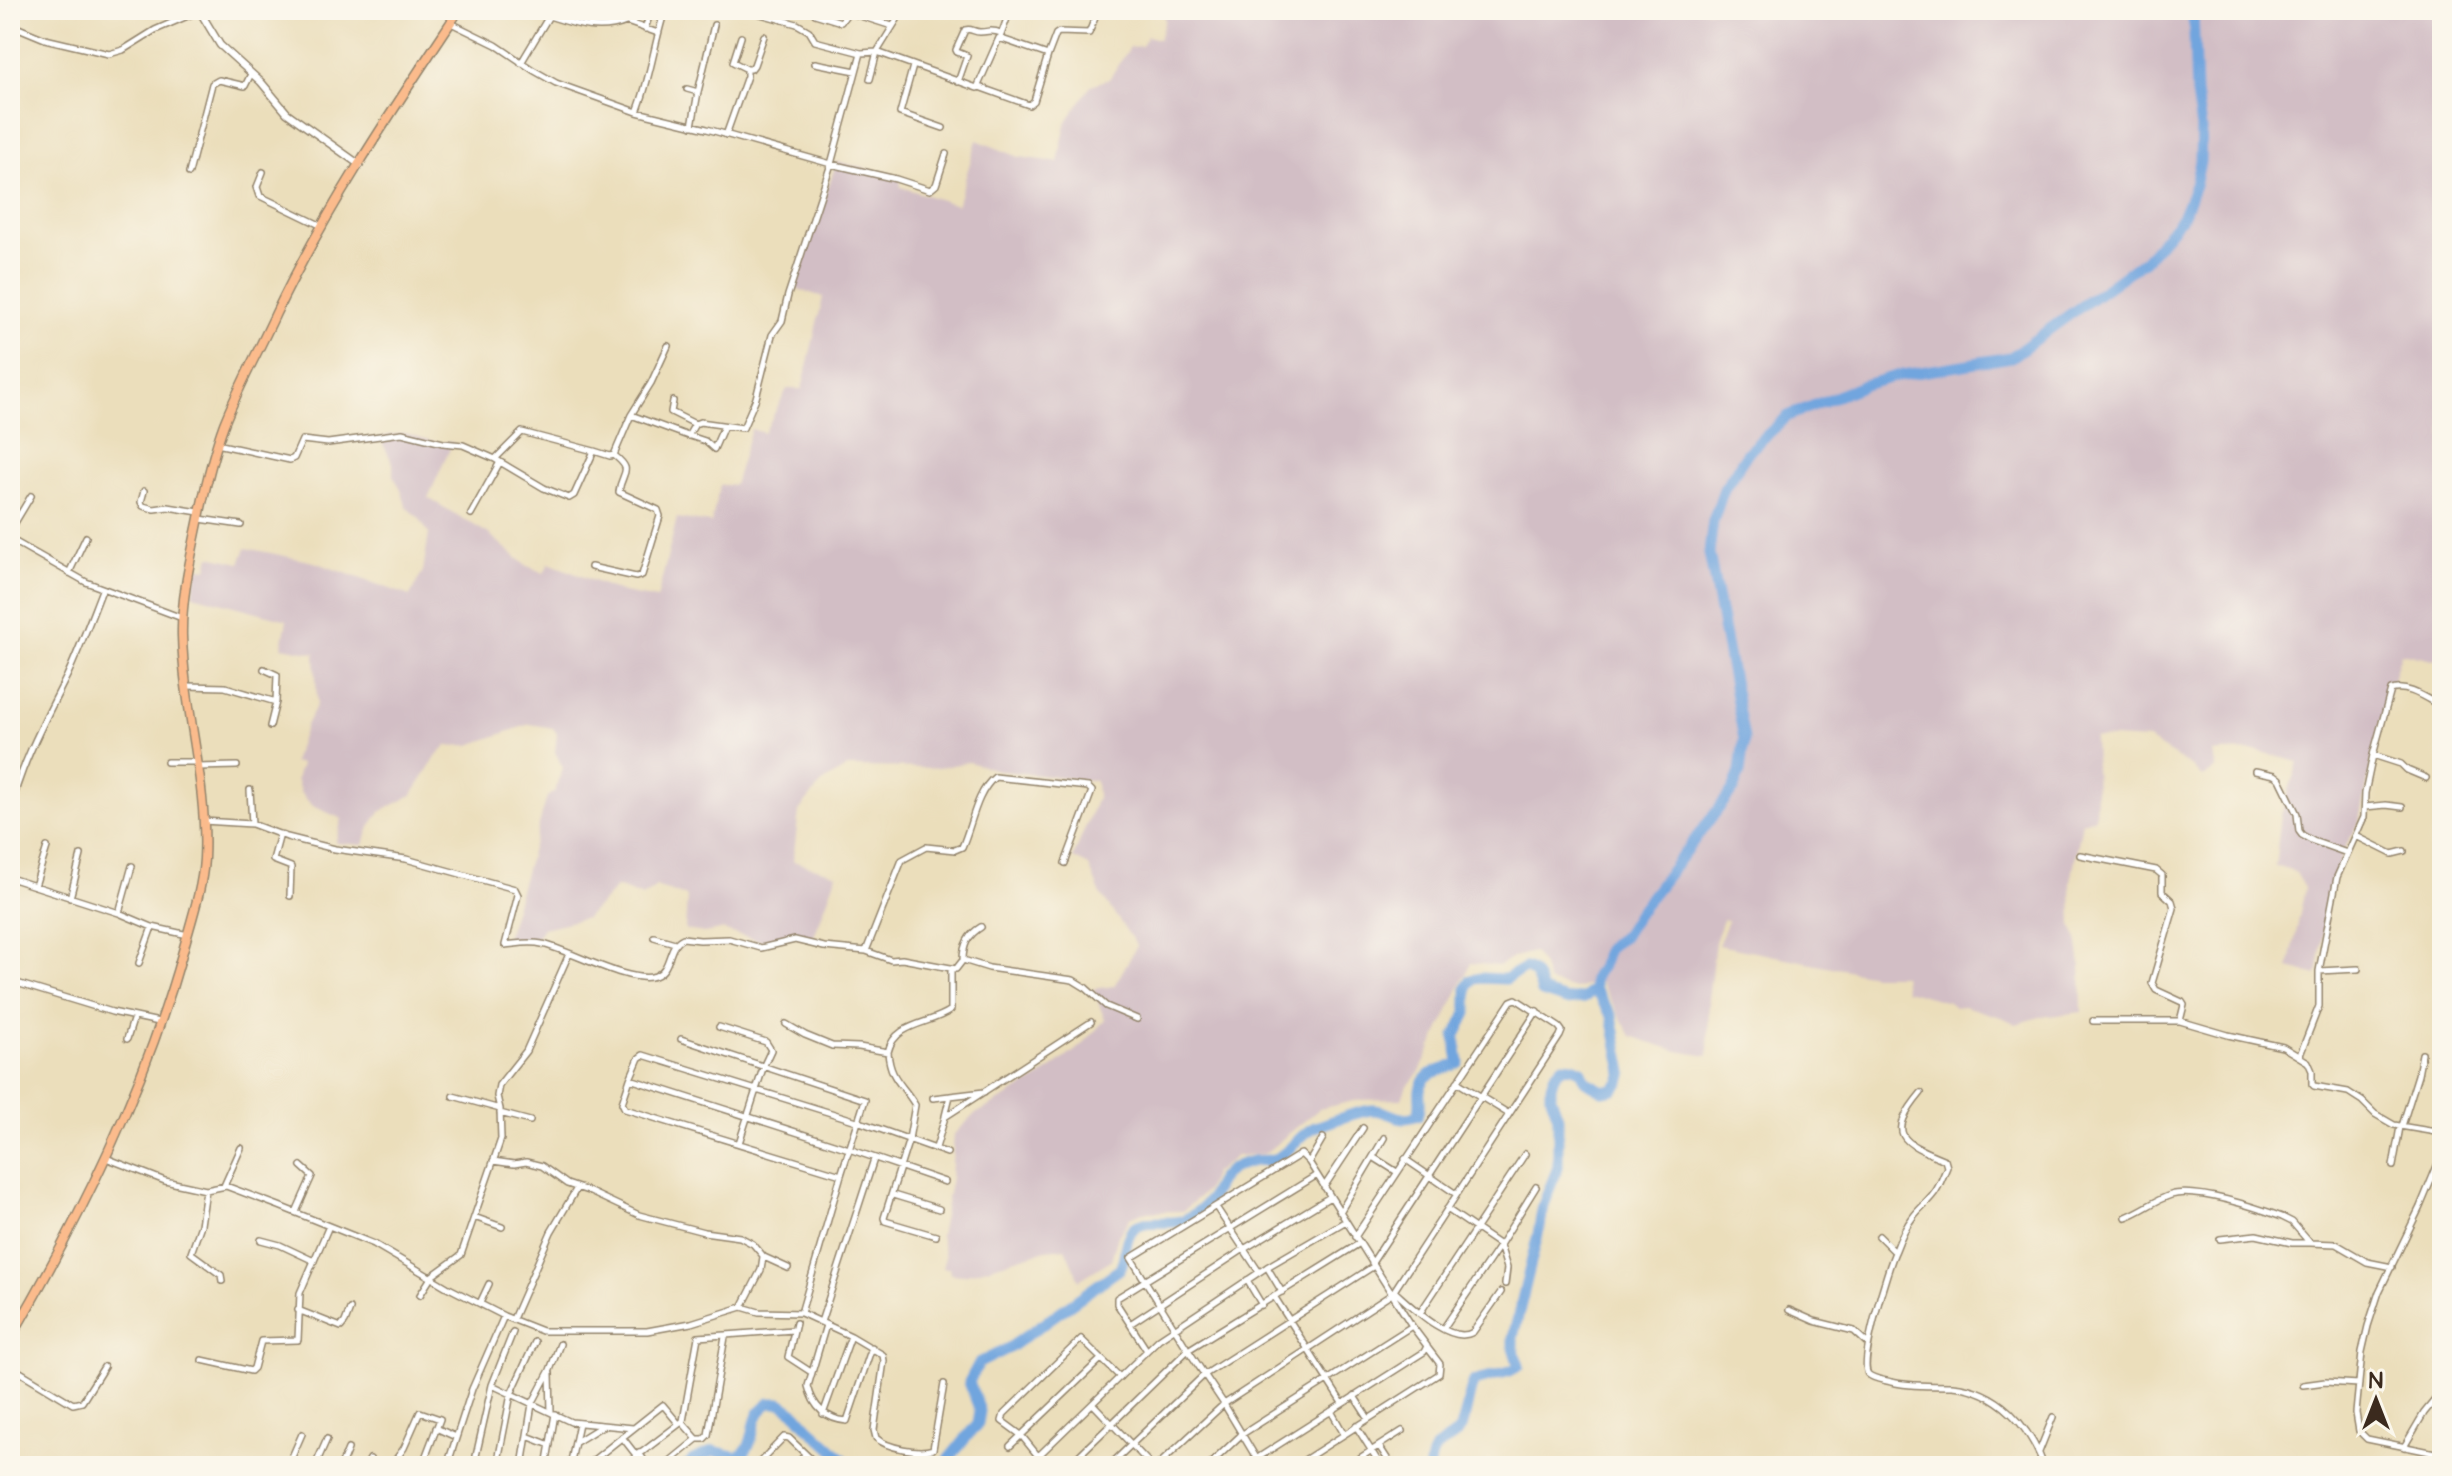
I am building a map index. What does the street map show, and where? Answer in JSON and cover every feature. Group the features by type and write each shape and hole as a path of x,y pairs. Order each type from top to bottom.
{"main road":[{"path":"10,1339 41,1286 105,1158 161,1023 188,935 203,865 203,821 186,686 182,618 200,515 217,444 289,284 360,165 460,10"}],"street":[{"path":"10,19 16,27 45,39 109,54 123,50 155,30 199,10 220,45 265,86 287,113 360,165"},
{"path":"622,10 626,22 658,33"},
{"path":"645,29 651,10"},
{"path":"637,112 665,10"},
{"path":"746,10 797,24 809,31 815,41 861,53 877,52 1029,105 1034,101 1056,34 1089,33 1098,10"},
{"path":"813,10 815,14 841,22 848,11 892,26"},
{"path":"870,79 877,52 903,10"},
{"path":"979,87 1008,10"},
{"path":"521,63 549,16 597,27 613,27 626,22"},
{"path":"452,23 496,45 556,83 637,112 831,164 931,190 936,185 946,154"},
{"path":"692,126 714,25"},
{"path":"958,82 967,56 956,50 965,30 982,32 990,29 1048,55"},
{"path":"741,37 733,61 751,69 764,36"},
{"path":"673,401 671,412 695,424 700,422 741,429 745,426 772,335 782,321 831,164 861,53"},
{"path":"815,63 856,71"},
{"path":"913,66 900,113 943,128"},
{"path":"726,135 747,69"},
{"path":"189,173 212,84 219,80 245,86 251,74"},
{"path":"687,89 698,92"},
{"path":"263,172 257,187 260,196 323,226"},
{"path":"614,455 631,415 651,383 668,346"},
{"path":"631,415 705,441 714,449 724,426"},
{"path":"690,436 695,424"},
{"path":"471,514 498,460 522,432 614,455 626,467 619,492 658,510 660,516 642,575 636,577 591,567"},
{"path":"217,444 290,460 294,458 299,442 304,439 328,443 402,433 468,447 569,498 574,495 594,451"},
{"path":"144,491 143,506 154,509 168,507 241,525"},
{"path":"10,531 31,496"},
{"path":"69,573 86,537"},
{"path":"10,539 102,590 182,618"},
{"path":"10,813 14,795 102,590"},
{"path":"264,669 277,675 276,702 270,726"},
{"path":"186,686 225,687 276,702"},
{"path":"2300,1055 2319,1006 2319,971 2337,877 2362,824 2373,755 2393,688 2408,690 2442,707"},
{"path":"2373,755 2401,764 2426,778"},
{"path":"167,762 237,766"},
{"path":"2255,771 2280,779 2297,814 2299,831 2306,839 2347,853"},
{"path":"866,951 902,860 929,847 955,850 962,847 983,793 995,777 1088,787 1092,791 1065,863"},
{"path":"250,790 252,824"},
{"path":"2365,807 2402,807"},
{"path":"203,821 252,824 340,850 406,859 515,889 518,895 505,945 533,942 547,945 598,966 651,977 663,971 675,943 683,938 721,938 767,948 795,940 824,947 866,951 891,960 957,968 963,960 965,944 981,927"},
{"path":"280,834 273,859 291,867 290,896"},
{"path":"2356,836 2392,854 2404,851"},
{"path":"35,886 47,847"},
{"path":"70,898 81,855"},
{"path":"2080,855 2156,870 2162,875 2162,892 2174,908 2152,983 2156,990 2182,1002 2180,1021"},
{"path":"119,913 132,866"},
{"path":"10,878 119,913 152,927 188,935"},
{"path":"139,963 152,927"},
{"path":"654,937 675,943"},
{"path":"420,1295 432,1276 461,1255 501,1139 497,1096 499,1085 526,1051 569,954"},
{"path":"963,960 989,968 1073,980 1106,1006 1137,1019"},
{"path":"936,1236 885,1221 909,1139 915,1105 895,1080 888,1052 890,1043 900,1032 951,1010 951,968"},
{"path":"2319,971 2358,969"},
{"path":"10,981 161,1023"},
{"path":"1068,1466 1112,1424 1188,1350 1262,1305 1358,1240 1405,1159 1511,1001 1516,999 1559,1027 1562,1033 1394,1293 1224,1404 1154,1466 1131,1445 1112,1424 1093,1404"},
{"path":"1109,1466 1204,1375 1373,1264 1537,1011"},
{"path":"127,1039 134,1017"},
{"path":"2093,1021 2180,1021 2228,1035 2272,1043 2300,1055 2311,1065 2314,1086 2348,1092 2375,1114 2401,1127 2436,1132 2442,1136"},
{"path":"945,1117 1091,1022"},
{"path":"786,1024 832,1046 888,1052"},
{"path":"719,1027 769,1043 771,1052 739,1143"},
{"path":"681,1039 864,1099 866,1103 857,1121 801,1313"},
{"path":"2393,1166 2422,1054"},
{"path":"841,1175 625,1109 622,1103 639,1058 643,1055 857,1121 947,1153"},
{"path":"630,1079 945,1182"},
{"path":"1457,1082 1509,1114"},
{"path":"933,1098 986,1092"},
{"path":"1921,1093 1904,1113 1902,1133 1909,1144 1945,1160 1947,1167 1938,1188 1915,1215 1895,1252 1868,1344 1866,1366 1870,1376 1901,1384 1967,1388 2002,1403 2038,1452 2044,1466"},
{"path":"453,1096 530,1121"},
{"path":"936,1148 950,1096"},
{"path":"1324,1187 1363,1128"},
{"path":"1309,1162 1323,1138"},
{"path":"1340,1212 1384,1138"},
{"path":"224,1187 241,1148"},
{"path":"1420,1313 1525,1154"},
{"path":"2442,1154 2379,1292 2362,1352 2356,1413 2359,1431 2367,1439 2442,1457"},
{"path":"1261,1466 1132,1262 1132,1257 1299,1155 1304,1155 1394,1293 1412,1326 1440,1364 1439,1374 1295,1466"},
{"path":"1373,1157 1397,1172"},
{"path":"105,1158 155,1178 206,1190 224,1187 296,1212 374,1244 447,1287 542,1331 647,1331 691,1323 742,1307 759,1312 801,1313 883,1355 874,1430 876,1438 882,1443 923,1451 933,1449 944,1384"},
{"path":"872,1347 847,1421 823,1414 808,1389 811,1372 875,1159"},
{"path":"1405,1159 1456,1194"},
{"path":"493,1161 542,1166 563,1181 639,1215 704,1232 740,1237 753,1244 763,1256 788,1268"},
{"path":"296,1212 312,1176 301,1166"},
{"path":"1146,1349 1116,1299 1317,1175"},
{"path":"1443,1329 1536,1187"},
{"path":"513,1319 551,1232 577,1188"},
{"path":"206,1190 201,1225 191,1253 221,1275 222,1281"},
{"path":"893,1195 939,1209"},
{"path":"2126,1217 2171,1195 2214,1197 2282,1217 2292,1222 2310,1243"},
{"path":"1130,1324 1330,1197"},
{"path":"1216,1207 1259,1272"},
{"path":"1447,1209 1500,1245 1507,1268 1505,1284"},
{"path":"474,1217 502,1227"},
{"path":"1028,1466 1146,1349 1259,1272 1346,1221"},
{"path":"202,1360 253,1370 261,1341 298,1340 300,1293 329,1226"},
{"path":"2220,1239 2256,1235 2292,1243 2336,1244 2367,1262 2392,1267"},
{"path":"1879,1236 1895,1252"},
{"path":"261,1240 314,1261"},
{"path":"742,1307 761,1270 763,1256"},
{"path":"1267,1267 1282,1292"},
{"path":"1247,1280 1262,1305"},
{"path":"480,1303 489,1284"},
{"path":"1394,1293 1443,1329 1461,1336 1469,1335 1501,1292"},
{"path":"1274,1296 1342,1404"},
{"path":"298,1310 341,1327 350,1309"},
{"path":"1789,1310 1814,1321 1854,1331 1868,1344"},
{"path":"447,1466 472,1389 504,1316"},
{"path":"796,1323 789,1358 811,1372"},
{"path":"1208,1466 1241,1435 1412,1326"},
{"path":"624,1466 680,1422 697,1339 793,1330"},
{"path":"513,1332 492,1385 476,1456 485,1464 496,1466 511,1394 535,1342"},
{"path":"823,1414 851,1336"},
{"path":"664,1466 697,1439 706,1437 711,1425 725,1337"},
{"path":"1038,1456 1021,1435 1002,1421 1002,1417 1080,1339 1120,1377"},
{"path":"522,1466 532,1404 560,1344"},
{"path":"1249,1466 1424,1352 1427,1346"},
{"path":"1010,1446 1101,1359"},
{"path":"10,1366 73,1404 82,1402 104,1367"},
{"path":"550,1370 553,1413 547,1461 556,1466"},
{"path":"2303,1385 2325,1382 2359,1384"},
{"path":"492,1385 566,1420 633,1428"},
{"path":"2404,1447 2424,1413 2442,1391"},
{"path":"1354,1396 1368,1418"},
{"path":"586,1466 664,1405 697,1439"},
{"path":"1331,1411 1344,1434"},
{"path":"391,1466 404,1448 419,1413 439,1418 422,1466"},
{"path":"2038,1452 2053,1417"},
{"path":"570,1466 579,1423"},
{"path":"575,1443 603,1425"},
{"path":"1356,1426 1381,1466"},
{"path":"436,1428 456,1437"},
{"path":"1347,1466 1402,1431"},
{"path":"288,1466 302,1434"},
{"path":"527,1436 550,1445"},
{"path":"622,1437 648,1466"},
{"path":"756,1466 782,1437 789,1438 818,1466"},
{"path":"315,1466 327,1439"},
{"path":"1379,1446 1392,1466"},
{"path":"341,1466 348,1449"},
{"path":"795,1466 805,1455"},
{"path":"366,1466 370,1459"}],"shaded area":[{"path":"1161,10 2442,10 2442,653 2433,660 2401,653 2378,729 2360,821 2343,851 2329,895 2317,975 2289,968 2305,888 2296,873 2275,867 2281,815 2298,762 2257,751 2213,753 2216,769 2202,777 2192,767 2148,740 2094,737 2095,818 2082,822 2071,882 2072,925 2081,965 2082,1012 2040,1017 2016,1024 1905,990 1903,975 1873,975 1718,945 1728,921 1723,920 1715,942 1709,992 1708,1056 1677,1051 1631,1036 1600,982 1575,989 1548,982 1542,964 1533,952 1514,957 1499,966 1471,963 1420,1072 1406,1088 1402,1099 1358,1100 1319,1109 1264,1154 1236,1156 1214,1173 1206,1191 1183,1211 1142,1212 1130,1218 1118,1236 1111,1260 1079,1280 1065,1248 1046,1250 964,1275 950,1274 949,1268 942,1268 945,1257 940,1236 951,1177 954,1134 974,1115 1038,1079 1081,1046 1105,1020 1093,989 1114,986 1137,946 1101,895 1089,866 1073,858 1097,798 1096,781 1002,771 968,762 938,768 847,767 821,784 799,811 793,861 837,874 813,939 784,935 775,941 762,941 721,930 704,933 685,930 687,897 656,887 643,897 617,887 586,918 543,928 536,938 505,942 547,797 555,791 563,768 555,752 557,734 553,728 530,724 470,745 447,746 438,754 412,795 380,812 363,845 335,843 342,819 313,806 301,794 296,779 301,764 293,762 317,704 315,653 282,647 287,620 193,595 197,568 207,569 210,556 240,563 246,548 314,562 410,596 423,571 429,534 419,518 407,508 393,476 393,463 379,437 405,433 439,443 453,442 428,498 489,534 525,565 544,573 549,563 623,593 657,599 677,518 711,523 720,485 734,485 751,429 764,433 787,389 802,389 823,297 794,288 837,161 900,178 901,187 957,205 977,140 1019,157 1058,162 1066,123 1091,85 1109,79 1130,47 1142,46 1147,36 1159,39 1165,20"}],"waterway":[{"path":"1594,989 1594,978 1606,951 1623,937 1733,790 1740,772 1744,739 1709,553 1713,521 1724,489 1748,452 1788,416 1864,385 1897,376 2011,357 2145,260 2182,217 2195,185 2200,162 2201,128 2196,94 2193,10"},
{"path":"943,1466 978,1423 980,1411 969,1382 979,1363 1009,1348 1120,1269 1128,1238 1138,1225 1180,1221 1189,1217 1208,1202 1220,1179 1229,1171 1250,1162 1277,1158 1315,1127 1373,1110 1404,1118 1418,1115 1420,1090 1426,1077 1459,1062 1455,1037 1467,1013 1467,988 1471,980 1506,979 1525,968 1534,974 1542,992 1566,1000 1584,998 1594,989"},
{"path":"1430,1466 1437,1448 1461,1427 1474,1381 1519,1366 1513,1337 1543,1205 1558,1167 1558,1117 1551,1097 1554,1076 1563,1066 1582,1071 1585,1081 1603,1091 1613,1089 1620,1082 1623,1072 1612,1016 1594,989"},
{"path":"687,1466 714,1451 738,1457 744,1453 756,1419 769,1403 781,1403 797,1414 851,1466"}]}
